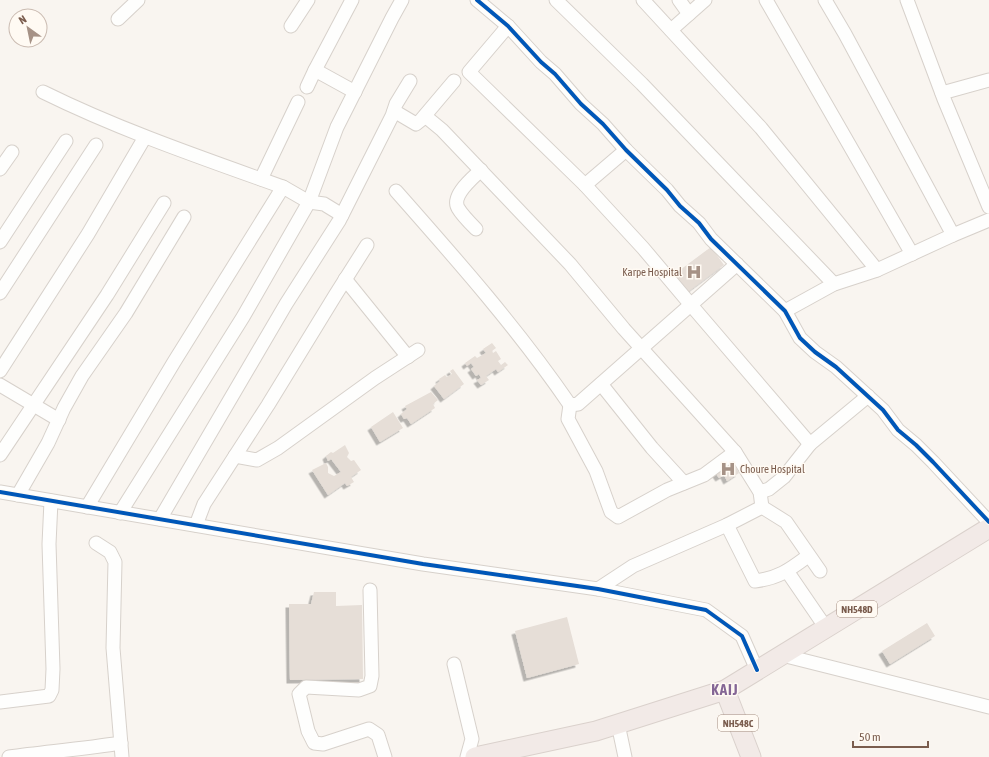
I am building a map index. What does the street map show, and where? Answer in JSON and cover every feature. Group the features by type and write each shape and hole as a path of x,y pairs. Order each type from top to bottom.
{"highway":[{"name":"NH548D","path":"475,757 596,731 725,690 989,528"},
{"name":"NH548C","path":"725,690 751,757"}],"street":[{"path":"118,19 138,0"},
{"path":"291,26 308,0"},
{"path":"307,87 352,0"},
{"path":"120,512 243,317 308,202 337,128 402,0"},
{"path":"477,0 508,26 541,62 555,74 577,99 603,124 626,150 667,190 680,206 699,223 711,239 785,310 800,338 815,352 836,366 883,410 898,430 933,462 989,522"},
{"path":"556,0 642,84 834,284"},
{"path":"643,0 761,128 877,270"},
{"path":"678,0 689,14"},
{"path":"671,30 705,0"},
{"path":"766,0 912,254"},
{"path":"825,0 845,34 953,235"},
{"path":"907,0 942,93 989,207"},
{"path":"508,26 468,72 585,185 643,248 810,444"},
{"path":"315,70 355,92"},
{"path":"942,93 989,80"},
{"path":"160,519 286,304 342,215 394,111 396,104 410,81"},
{"path":"394,111 416,124 422,120 454,81"},
{"path":"43,92 80,110 145,137 283,187 308,202 324,204 342,215"},
{"path":"261,179 298,102"},
{"path":"425,116 442,130 570,264 642,349 734,452 760,492 762,507"},
{"path":"0,371 88,234 145,137"},
{"path":"0,242 66,141"},
{"path":"0,293 96,146"},
{"path":"585,185 626,150"},
{"path":"0,169 12,152"},
{"path":"476,229 458,208 456,202 458,195 464,187 481,170"},
{"path":"87,507 178,355 283,187"},
{"path":"396,191 471,277 520,338 570,405 568,419 596,471 611,512 618,517 667,490 704,475 734,452"},
{"path":"0,455 107,296 164,203"},
{"path":"18,495 48,443 82,376 126,313 184,218"},
{"path":"785,310 834,284 877,270 989,220"},
{"path":"196,526 204,504 268,405 345,279 368,245"},
{"path":"570,405 578,404 737,264"},
{"path":"235,456 257,460 278,448 375,378 413,353 345,279"},
{"path":"0,384 33,406 59,420"},
{"path":"601,384 652,448 684,483"},
{"path":"760,492 769,489 784,477 810,444 868,396"},
{"path":"0,492 423,564 598,590 706,610 742,636 757,670"},
{"path":"0,702 49,696 52,690 53,669 49,544 51,501"},
{"path":"598,590 633,566 727,525 762,507"},
{"path":"762,507 786,522 808,556 820,571"},
{"path":"727,525 755,581 775,578 808,556"},
{"path":"96,543 110,552 115,562 113,648 122,757"},
{"path":"787,571 826,628"},
{"path":"370,590 372,676 370,686 359,690 306,687 299,694 308,731 314,743 323,744 369,729 378,735 385,757"},
{"path":"782,655 989,707"},
{"path":"454,664 472,739 467,757"},
{"path":"618,724 625,757"},
{"path":"9,757 43,752 79,750 121,743"}],"building":[{"path":"711,247 724,265 685,294 672,276"},
{"path":"492,343 496,348 492,351 493,353 496,351 501,359 498,361 501,365 505,362 508,365 498,372 496,369 486,376 489,380 481,385 477,380 481,378 479,374 476,376 471,369 474,367 471,363 467,366 465,363 475,356 477,358 486,353 483,349"},
{"path":"453,369 464,384 444,399 434,386 440,381 439,379 445,375 447,377 452,374 450,371"},
{"path":"431,392 438,400 433,404 435,408 411,424 407,418 404,419 401,414 407,409 405,406"},
{"path":"393,412 403,428 380,442 371,427"},
{"path":"345,445 349,453 347,457 351,461 354,460 361,470 351,477 354,482 347,486 345,483 328,495 312,470 326,463 328,473 334,476 341,472 331,459 328,461 326,456"},
{"path":"731,459 739,473 727,481 724,475 719,478 714,471"},
{"path":"314,592 336,592 336,606 362,605 363,679 290,680 289,604 311,604"},
{"path":"567,617 579,664 527,678 515,631"},
{"path":"927,623 935,636 890,664 882,651"}],"cycle path":[{"path":"477,0 508,26 541,62 555,74 581,104 603,124 626,150 667,190 680,206 699,223 711,239 785,311 800,338 815,352 836,367 883,410 898,430 933,462 989,522"},
{"path":"0,492 423,564 598,589 706,610 742,636 757,670"}],"place":[{"name":"Karpe Hospital","path":"694,272"},
{"name":"Choure Hospital","path":"728,469"}],"district":[{"name":"KAIJ","path":"725,690"}]}
